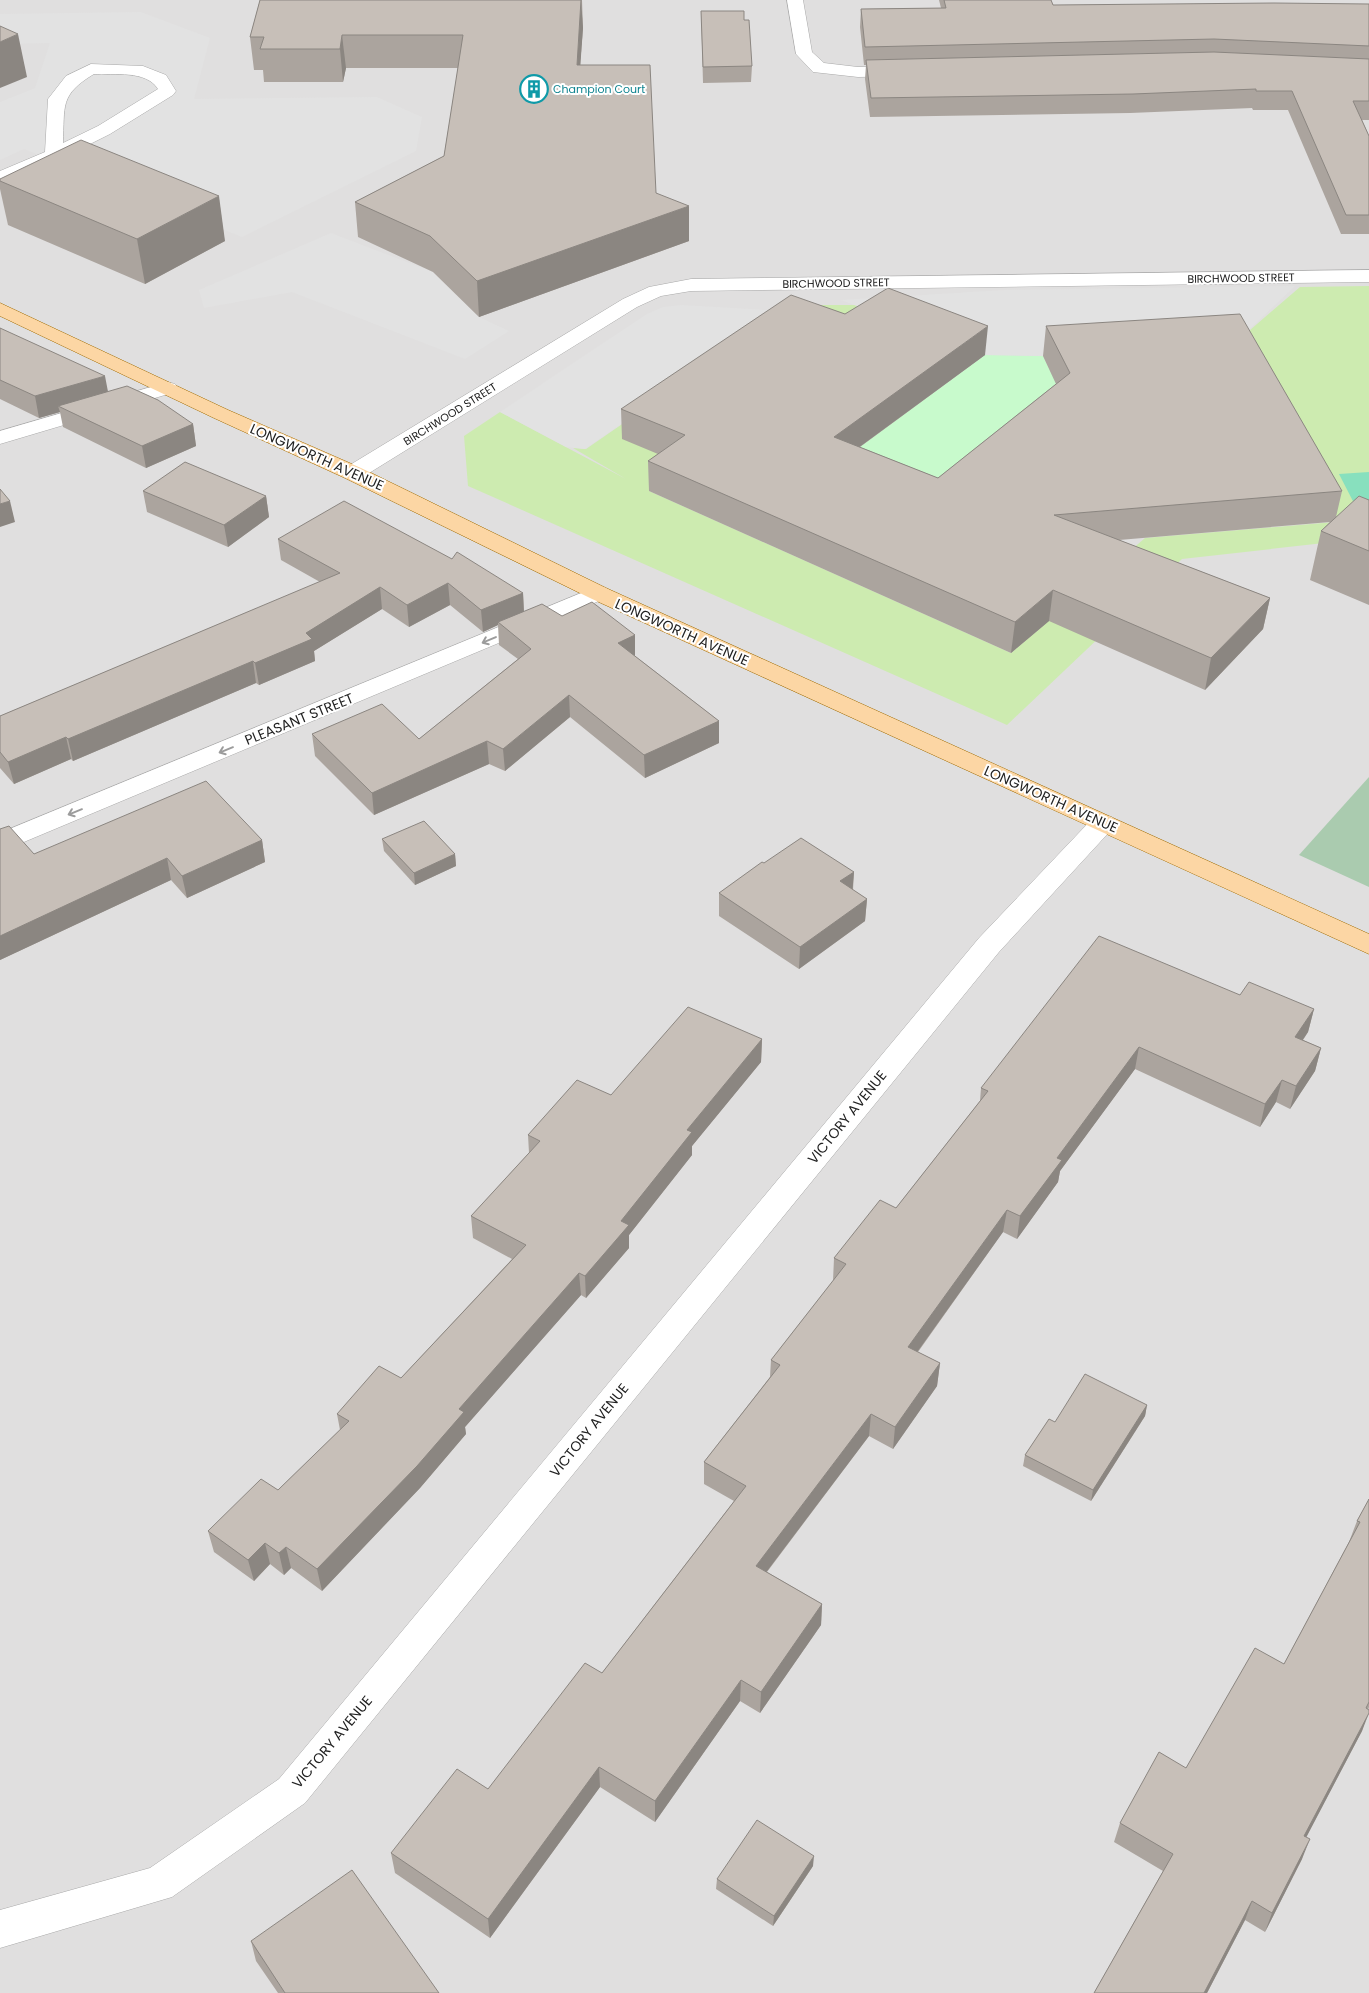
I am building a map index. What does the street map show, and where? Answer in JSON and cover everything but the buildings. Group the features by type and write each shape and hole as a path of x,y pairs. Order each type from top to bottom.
{"main road":[{"name":"LONGWORTH AVENUE","path":"0,309 221,414 353,473 598,593 1369,945"}],"street":[{"path":"795,0 804,54 819,68 858,72 917,70"},
{"path":"0,178 54,155 104,130 167,91 160,79 136,70 91,68 72,80 57,99 54,155"},
{"name":"BIRCHWOOD STREET","path":"353,473 630,303 656,291 691,285 1369,276"},
{"path":"0,438 168,388"},
{"name":"PLEASANT STREET","path":"0,843 361,694 598,593"},
{"name":"VICTORY AVENUE","path":"0,1929 158,1884 292,1791 989,945 1103,823"}],"shaded area":[{"path":"0,0 1369,0 1369,1993 0,1993"},
{"path":"141,12 210,38 194,99 377,97 422,117 416,151 242,237 24,149 0,160 0,102 35,88 50,43 0,44 0,14"},
{"path":"331,233 433,272 479,317 509,331 465,359 292,292 204,308 199,290"},
{"path":"1295,286 1235,343 1043,356 985,355 841,300 1004,290"},
{"path":"681,305 786,311 585,449 566,447 500,412 647,314 663,307"}],"green space":[{"path":"1369,286 1369,538 1182,559 1007,725 468,486 464,436 500,412 626,479 573,448 586,449 786,311 789,305 856,305 887,317 649,491 1011,653 1145,538 1335,522 1235,343 1300,287"},
{"path":"985,355 1043,356 1066,403 935,509 832,467"},
{"path":"1369,472 1369,506 1356,507 1339,474"},
{"path":"1369,777 1369,887 1299,855"}],"place":[{"name":"Champion Court","path":"534,89"}]}
